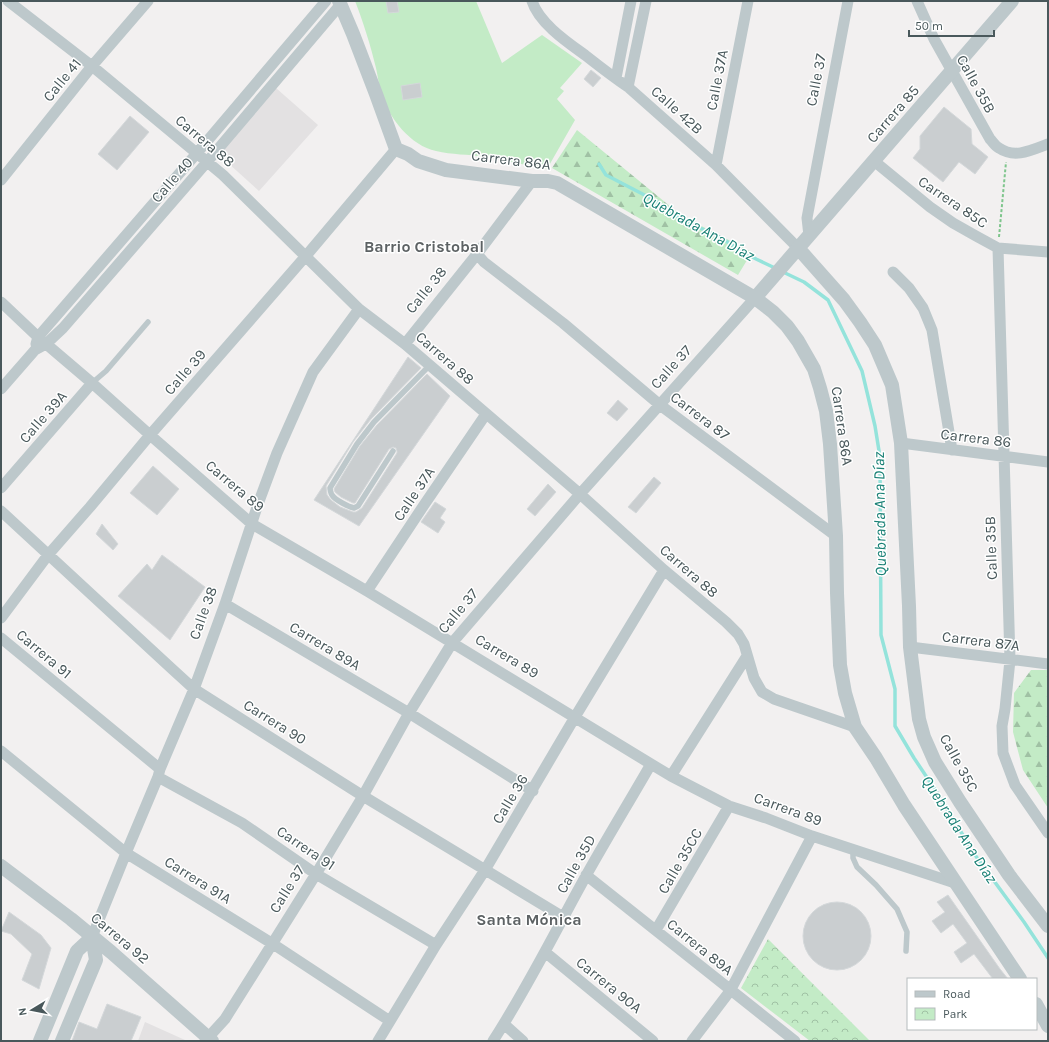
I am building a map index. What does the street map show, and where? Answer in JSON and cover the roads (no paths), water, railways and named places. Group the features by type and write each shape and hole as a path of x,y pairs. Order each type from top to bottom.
{"street":[{"name":"Carrera 88","path":"8,1 92,66 208,162 359,309 405,344 580,494 664,570 726,622 738,634 744,644 754,678 762,692 774,699 855,727"},
{"name":"Calle 41","path":"1,180 92,66 148,1"},
{"name":"Calle 40","path":"1,388 326,1"},
{"path":"616,78 631,1"},
{"path":"628,87 646,1"},
{"name":"Calle 37A","path":"716,165 748,1"},
{"name":"Calle 37","path":"809,236 807,218 848,1"},
{"name":"Calle 35B","path":"917,1 934,39 990,139 998,148 1007,153 1021,154 1048,144"},
{"name":"Carrera 85","path":"795,252 1012,1"},
{"name":"Calle 40","path":"42,341 63,328 208,162 340,3"},
{"path":"340,3 396,149"},
{"name":"Calle 42B","path":"534,4 554,32 628,87 716,165 795,252"},
{"name":"Carrera 86A","path":"396,149 408,154 418,161 446,170 557,183 755,298 772,312 787,326 798,341 814,369 820,388 826,411 830,444 836,536"},
{"name":"Calle 39","path":"1,618 48,555 396,149"},
{"name":"Carrera 85C","path":"874,161 953,224 998,248 1048,252"},
{"name":"Calle 38","path":"405,344 477,254 532,181"},
{"name":"Calle 35B","path":"998,248 1010,660 1006,709 1002,726 1003,753 1014,786 1048,834"},
{"path":"795,252 844,300 875,345 892,385 900,443"},
{"name":"Calle 37","path":"208,1040 226,1019 273,944 452,643 580,494 795,252"},
{"name":"Carrera 87","path":"477,254 484,262 563,323 660,405 836,536"},
{"path":"893,272 909,288 923,308 932,330 952,450"},
{"name":"Carrera 89","path":"1,302 42,341 252,524 367,591 651,764 729,806 766,818 812,836 955,883"},
{"name":"Calle 38","path":"40,1041 77,951 92,937 194,688 225,604 277,453 313,372 359,309"},
{"name":"Calle 39A","path":"1,488 92,383"},
{"name":"Calle 37A","path":"367,591 486,414"},
{"name":"Carrera 86","path":"900,443 1048,462"},
{"name":"Calle 35C","path":"900,443 910,647 919,719 924,737 935,762 1009,875 1048,926"},
{"name":"Carrera 90","path":"1,511 170,668 194,688 362,796 563,917"},
{"path":"836,536 840,665 845,693 855,727 955,883 1019,978"},
{"name":"Calle 36","path":"378,1041 436,945 485,870 533,791 575,717 664,570"},
{"name":"Carrera 89A","path":"225,604 409,713 533,791"},
{"name":"Carrera 91","path":"1,638 159,773 242,823 316,874 436,945"},
{"name":"Carrera 87A","path":"910,647 1048,664"},
{"path":"672,776 747,656"},
{"name":"Carrera 91A","path":"1,751 126,853 273,944 390,1021"},
{"name":"Calle 35D","path":"493,1041 651,764"},
{"name":"Calle 35CC","path":"656,930 729,806"},
{"path":"692,1041 730,990 812,836"},
{"name":"Carrera 92","path":"1,866 111,952 208,1040"},
{"name":"Carrera 89A","path":"586,876 795,1041"},
{"path":"62,1041 96,960 92,937"},
{"name":"Carrera 90A","path":"545,952 653,1041"},
{"path":"1037,1006 1048,1026"},
{"path":"504,1024 523,1041"}],"lane":[{"path":"92,383 106,370 148,322"},
{"path":"393,451 358,506 354,508 349,507 331,494 330,488 357,444 374,422 430,366"},
{"path":"853,849 853,858 857,867 876,885 897,909 906,932 906,951"}],"waterway":[{"name":"Quebrada Ana Díaz","path":"599,164 606,175 656,201 679,218 719,237 756,259 775,268"},
{"name":"Quebrada Ana Díaz","path":"783,272 804,282 828,300 862,371 875,426 880,457 881,635 895,689 895,726 975,855 1024,922 1048,958"}],"district":[{"name":"Barrio Cristobal","path":"424,246"},
{"name":"Santa Mónica","path":"529,919"}]}
